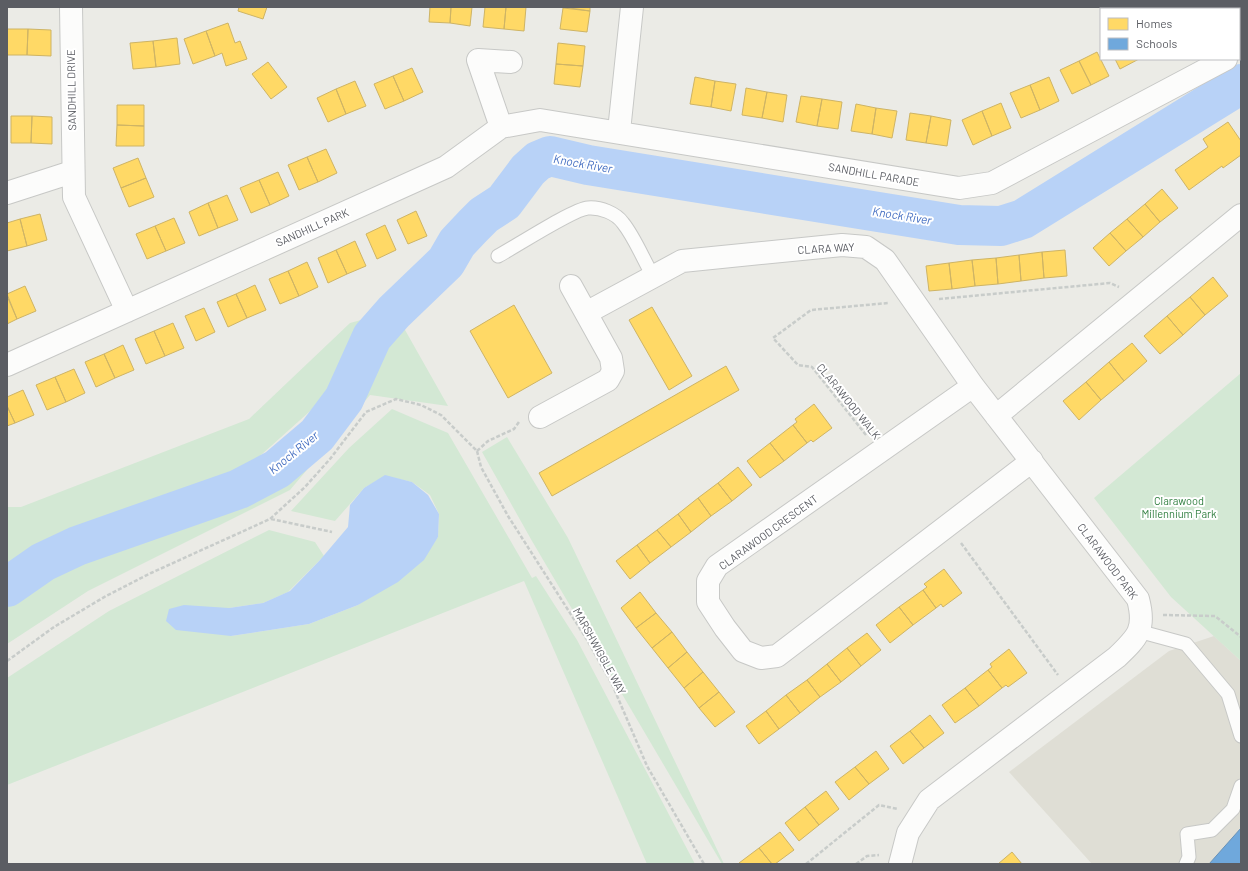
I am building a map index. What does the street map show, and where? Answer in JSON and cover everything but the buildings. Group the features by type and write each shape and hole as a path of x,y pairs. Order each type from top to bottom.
{"street":[{"name":"SANDHILL DRIVE","path":"71,7 72,172 74,197 126,311"},
{"path":"619,131 632,7"},
{"path":"501,126 478,60 511,62"},
{"name":"SANDHILL PARADE","path":"619,131 959,188 992,183 1224,60"},
{"name":"SANDHILL PARK","path":"7,365 446,167 501,126 540,120 619,131"},
{"path":"7,193 72,172"},
{"path":"996,416 1139,297 1241,215"},
{"name":"CLARA WAY","path":"586,313 682,261 842,245 866,247 885,260 973,386 996,416"},
{"path":"540,417 608,380 613,371 611,358 571,286"},
{"name":"CLARAWOOD CRESCENT","path":"973,386 718,566 708,581 708,602 743,651 761,658 777,656 1032,461"},
{"name":"CLARAWOOD PARK","path":"996,416 1138,599 1140,623"},
{"path":"900,864 908,833 928,800 1117,657 1136,639 1140,623"}],"lane":[{"path":"498,256 572,214 586,208 600,209 614,214 623,222 653,276"},
{"path":"1140,623 1186,644 1228,694 1241,736"},
{"path":"1186,864 1189,857 1187,834 1212,830 1233,809 1241,786"}],"path":[{"path":"913,301 1110,283 1139,297"},
{"name":"CLARAWOOD WALK","path":"880,452 812,367 798,365 772,338 811,310 913,301"},
{"path":"7,661 54,627 106,596 150,573 270,519 310,481 366,412 396,399 421,405 441,415 477,451 488,441 514,429 524,417 540,417"},
{"name":"MARSHWIGGLE WAY","path":"477,451 481,467 508,516 586,638 612,684 647,766 704,864"},
{"path":"270,519 332,532"},
{"path":"948,525 1070,692"},
{"path":"1140,623 1215,616 1241,637"},
{"path":"806,864 879,805 920,814"}],"shaded area":[{"path":"1214,636 1241,661 1241,864 1092,864 1009,772 1169,651"}],"green space":[{"path":"383,314 337,387 251,464 7,573 7,507 21,507 249,419 350,323"},
{"path":"396,314 448,406 370,395 290,490 88,591 7,644 7,603 35,579 114,539 207,509 294,465 352,402"},
{"name":"Clarawood Millennium Park","path":"1241,373 1241,661 1171,597 1094,498"},
{"path":"392,409 448,433 532,578 536,576 577,640 695,864 647,864 524,581 7,785 7,678 109,611 269,530 315,542 324,556 288,592 263,603 229,608 231,636 309,624 358,605 420,563 438,537 439,514 430,495 412,482 385,476 364,488 335,521 291,511 349,448"},
{"path":"507,437 568,538 724,864 722,864 532,541 482,452"}],"water":[{"path":"385,475 412,482 428,495 439,514 438,537 424,560 398,582 358,605 309,624 231,636 176,630 166,621 169,609 184,605 229,608 263,603 290,591 320,560 348,527 350,505 364,488"}],"waterway":[{"name":"Knock River","path":"7,587 43,562 77,546 239,489 277,469 317,435 344,399 372,337 394,312 446,262 457,243 473,226 484,215 504,202 528,170 538,161 550,156 588,165 959,225 1001,226 1023,219 1241,84"}]}
